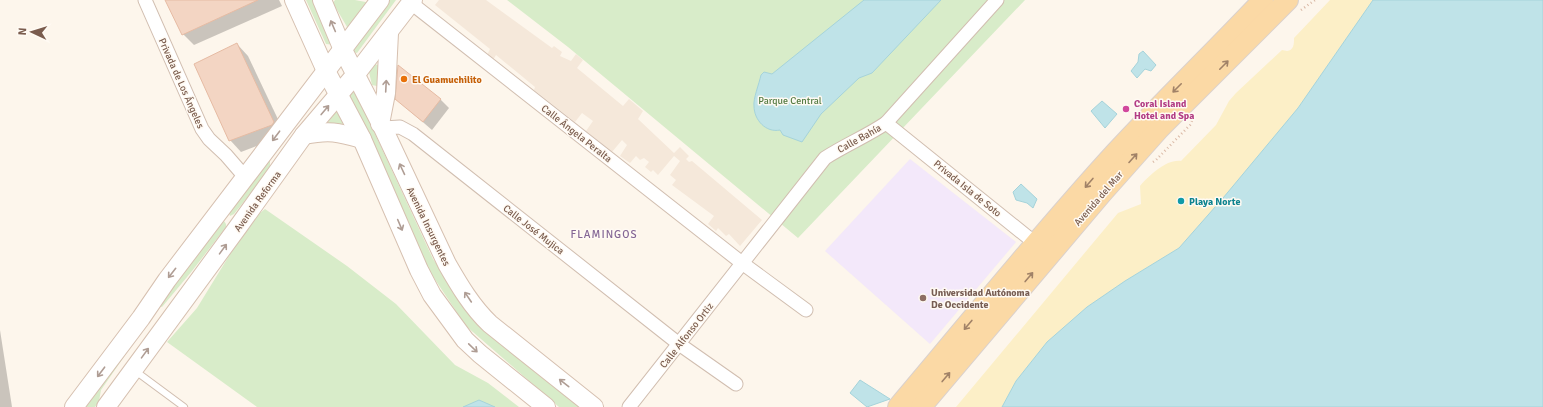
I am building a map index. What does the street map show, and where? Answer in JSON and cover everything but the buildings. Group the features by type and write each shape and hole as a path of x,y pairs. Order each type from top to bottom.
{"main road":[{"path":"294,0 326,71 362,140 419,270 432,296 465,340 480,354 546,407"},
{"name":"Avenida Insurgentes","path":"322,0 343,50 382,126 447,264 480,315 594,407"},
{"path":"74,407 141,318 167,280 380,0"},
{"name":"Avenida del Mar","path":"898,407 1042,249 1159,129 1261,6 1288,0"},
{"name":"Avenida Reforma","path":"110,404 160,332 304,135 356,74 412,2"},
{"path":"382,126 386,93 389,33"},
{"path":"304,135 331,132 362,140"},
{"path":"221,210 238,227"},
{"name":"Avenida del Mar","path":"921,407 1042,249"},
{"path":"141,318 160,332"}],"street":[{"name":"Privada de Los Ángeles","path":"145,0 202,130 245,177"},
{"name":"Calle Bahía","path":"742,262 825,158 841,147 870,134 886,123 998,0"},
{"name":"Calle Ángela Peralta","path":"412,2 742,262 806,310"},
{"name":"Privada Isla de Soto","path":"886,123 1042,249"},
{"name":"Calle José Mujica","path":"382,126 400,127 413,134 679,344 736,384"},
{"name":"Calle Alfonso Ortiz","path":"629,407 742,262"}],"lane":[{"path":"133,370 184,407"}],"shaded area":[{"path":"439,0 486,0 552,48 554,46 562,52 560,56 571,61 576,54 583,60 577,68 623,106 629,99 643,111 638,119 674,153 680,147 689,156 686,159 689,162 692,161 762,220 740,246 729,234 726,236 718,228 716,231 708,224 714,216 672,185 676,180 670,175 680,161 674,156 658,175 653,170 651,172 645,167 649,162 644,158 640,160 636,156 630,163 620,156 627,145 622,140 612,152 586,131 593,121 582,113 575,122 534,90 535,87 496,55 493,60 487,55 490,49 435,5"},
{"name":"Universidad Autónoma De Occidente","path":"910,159 1016,242 930,344 825,251"}],"green space":[{"path":"306,0 315,0 336,45 326,44"},
{"path":"335,0 355,0 371,3 350,32 333,3"},
{"path":"388,0 396,0 357,53 353,52 353,47"},
{"name":"Parque Central","path":"507,0 1025,0 798,238 568,47"},
{"path":"374,64 378,65 380,68 379,84 377,86 372,85 369,72"},
{"path":"350,80 433,259 473,315 584,407 559,407 466,326 428,269 341,89"},
{"path":"338,108 348,127 326,125"},
{"path":"270,157 270,169 234,214 230,216 229,213"},
{"path":"265,209 347,266 396,304 455,365 488,383 519,407 257,407 167,342 197,308 251,220"},
{"path":"224,221 226,227 192,271 162,307 157,305 157,301 189,266"},
{"path":"137,338 101,390 99,401 95,407 83,407"}],"sand":[{"name":"Playa Norte","path":"1330,0 1373,0 1298,108 1179,248 1125,281 1087,307 1047,342 1016,381 1002,407 956,407 1118,213 1141,204 1140,186 1153,173 1164,165 1175,161 1181,161 1216,125 1229,101 1236,93 1282,50 1287,51 1291,49 1294,44 1294,38"}],"water":[{"path":"864,0 941,0 872,73 859,78 821,114 802,142 783,135 780,130 770,129 762,124 756,116 754,103 761,75 764,72 772,74"},
{"path":"1373,0 1543,0 1543,407 1002,407 1016,381 1047,342 1087,307 1125,281 1179,248 1298,108"},
{"path":"1143,51 1156,65 1151,71 1145,69 1137,78 1131,71 1138,62 1139,54"},
{"path":"1102,101 1117,114 1105,128 1091,111"},
{"path":"1021,184 1037,199 1033,208 1027,203 1016,200 1013,192"},
{"path":"860,380 890,399 867,407 850,393"},
{"path":"479,400 495,407 463,407"}],"place":[{"name":"El Guamuchilito","path":"404,79"},
{"name":"Coral Island Hotel and Spa","path":"1126,109"},
{"name":"Playa Norte","path":"1181,201"},
{"name":"Universidad Autónoma De Occidente","path":"923,298"}],"district":[{"name":"FLAMINGOS","path":"604,234"}]}
